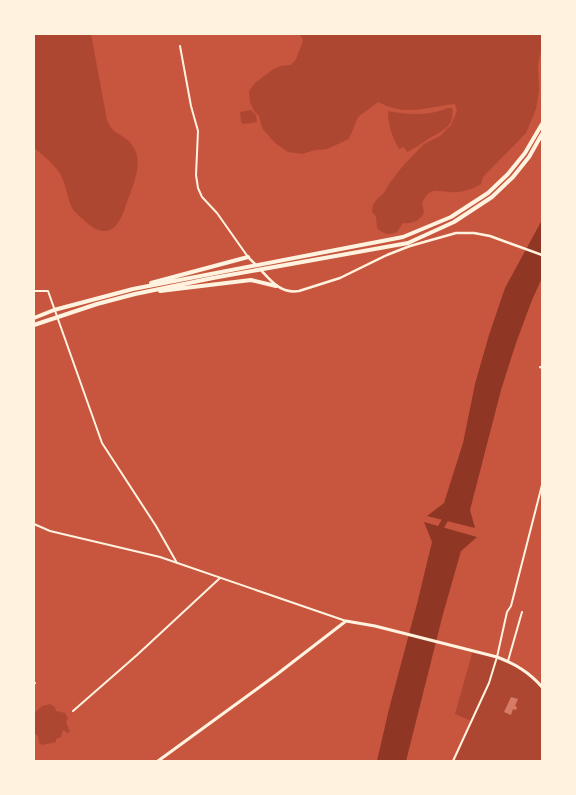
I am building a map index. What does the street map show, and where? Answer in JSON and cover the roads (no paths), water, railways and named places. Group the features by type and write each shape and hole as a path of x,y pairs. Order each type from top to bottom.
{"highway":[{"path":"132,289 404,237 451,217 488,193 508,174 525,153 542,124"},
{"path":"34,325 135,294 408,242 454,222 492,197 506,184 529,156 542,134"},
{"path":"34,318 54,310 248,257"},
{"path":"135,294 251,280 276,286"}],"main road":[{"path":"158,761 346,621 375,626 473,650 508,661 525,671 542,687"}],"street":[{"path":"180,46 191,106 198,131 196,175 198,188 202,197 217,213 248,257 276,286 284,291 302,290 340,278 394,252 456,234 474,233 490,236 542,255"},
{"path":"34,292 48,291 102,443 177,562"},
{"path":"453,761 488,683 507,612 511,606 542,485"},
{"path":"34,524 50,531 177,562 346,621"},
{"path":"73,712 220,578"},
{"path":"508,661 522,612"}],"waterway":[{"path":"440,534 441,527 449,513"}]}
